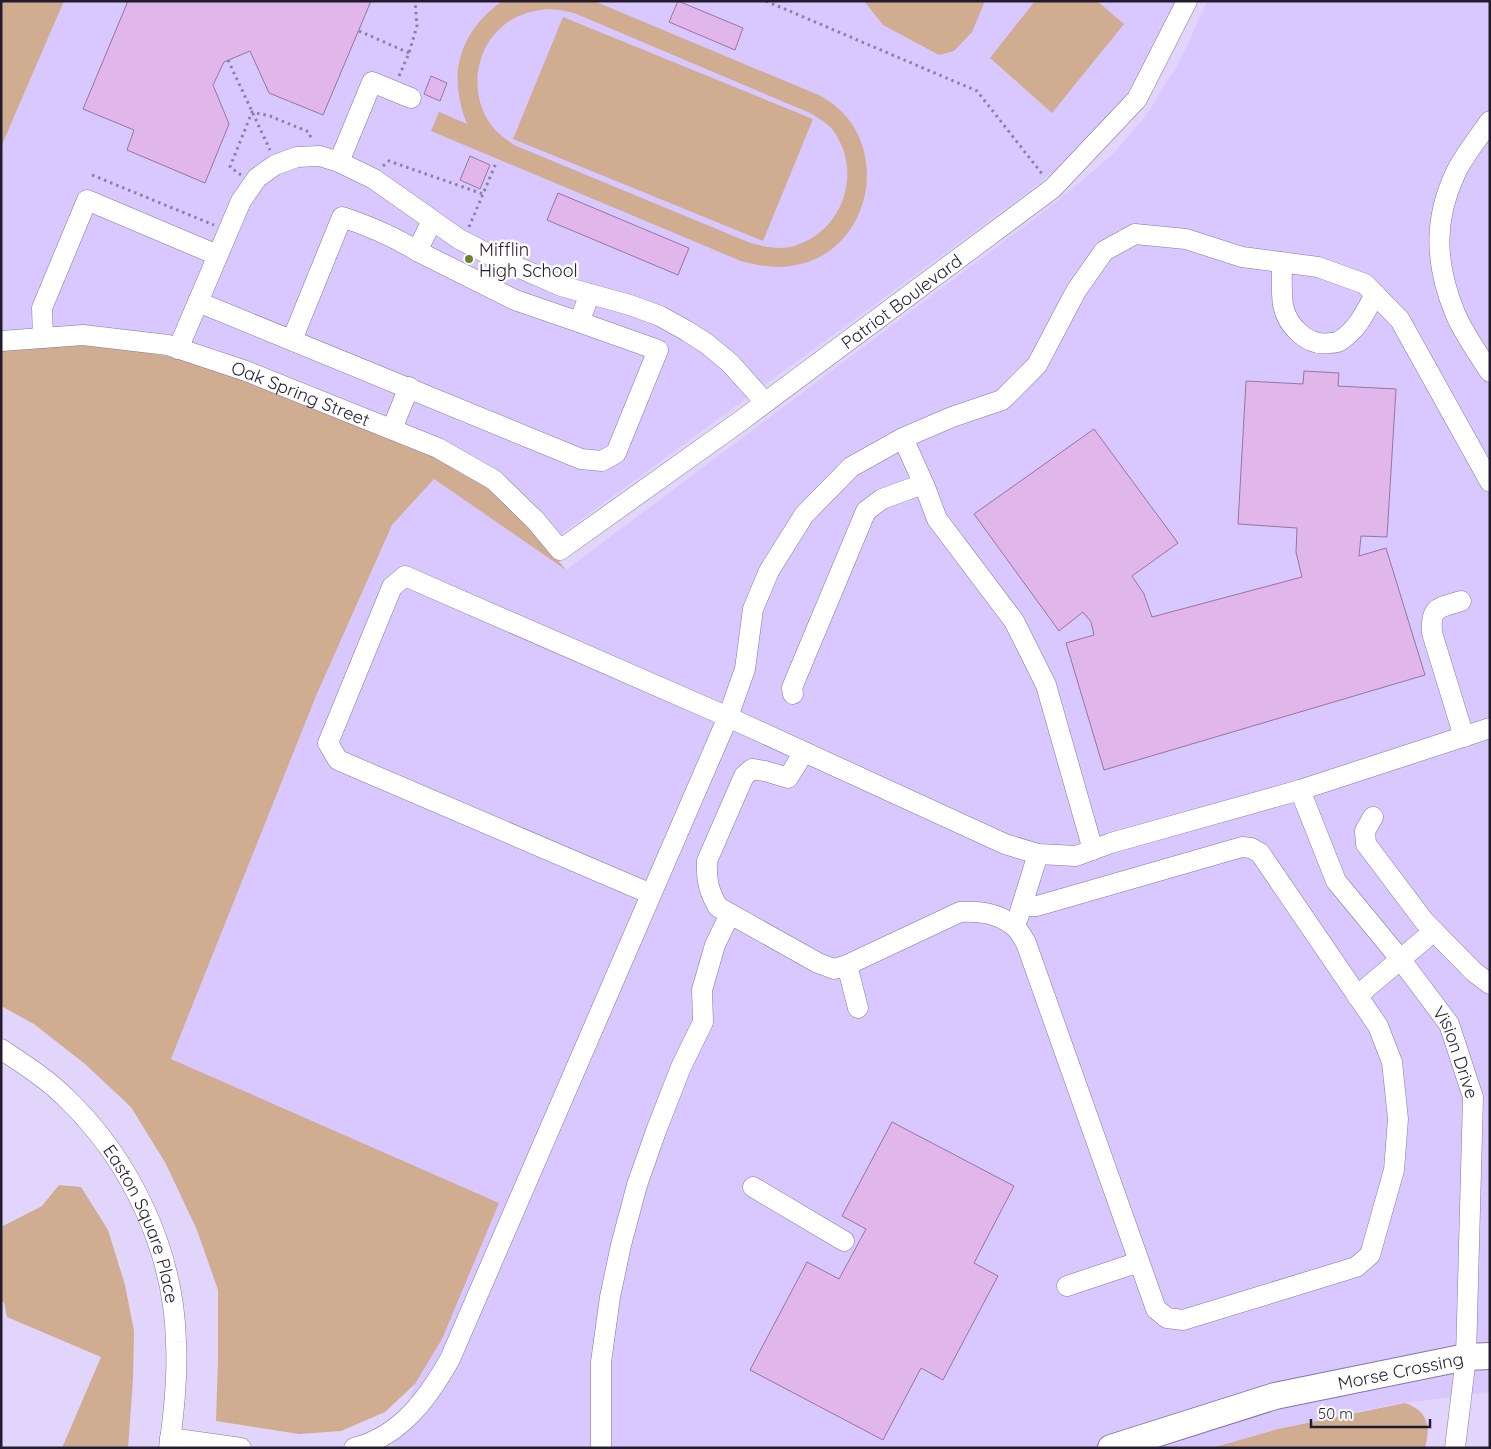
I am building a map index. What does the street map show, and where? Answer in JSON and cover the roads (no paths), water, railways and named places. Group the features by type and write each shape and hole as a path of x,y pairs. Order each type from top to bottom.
{"main road":[{"name":"Morse Crossing","path":"1111,1448 1275,1396 1478,1356"}],"street":[{"name":"Patriot Boulevard","path":"560,550 765,402 1053,188 1137,99 1187,1"},
{"path":"339,162 372,82 411,98"},
{"path":"1490,120 1456,172 1441,214 1439,231 1440,262 1455,314 1490,372"},
{"path":"178,348 241,201 257,178 276,165 297,157 320,156 339,162 374,179 459,239 490,255 561,286 630,305 660,316 688,331 708,344 730,363 765,402"},
{"path":"43,338 42,308 87,200 217,255"},
{"path":"198,302 581,459 602,462 616,453 658,350 515,300 472,280 417,251 397,238 342,217 292,340"},
{"path":"417,251 432,221"},
{"path":"354,1448 387,1433 416,1411 434,1388 450,1360 728,718 745,669 753,609 769,571 804,515 851,468 903,438 952,417 1002,400 1037,365 1076,291 1104,251 1135,234 1186,239 1242,257 1318,267 1365,284 1400,320 1490,482"},
{"path":"1282,262 1284,306 1289,322 1300,334 1311,341 1324,344 1340,342 1360,322 1375,294"},
{"path":"579,322 590,294"},
{"name":"Oak Spring Street","path":"1,341 83,335 168,345 246,371 438,448 494,480 536,521 560,550"},
{"path":"392,429 409,388"},
{"path":"903,438 937,519 1014,621 1046,685 1093,850"},
{"path":"794,694 792,688 866,511 882,499 923,484"},
{"path":"651,894 338,760 328,744 392,587 405,576 728,718 1005,844 1038,854 1076,856 1130,838 1300,790 1490,728"},
{"path":"1461,601 1433,612 1431,620 1432,633 1464,737"},
{"path":"804,752 788,778 752,769 744,776 707,861 706,876 709,892 718,908 818,963 834,969 847,965 960,912 980,911 998,917 1015,927 1026,943 1156,1309 1167,1318 1183,1320 1356,1267 1370,1255 1394,1170 1398,1119 1392,1062 1378,1026 1260,853 1251,848 1242,847 1037,906 1022,906"},
{"name":"Vision Drive","path":"1300,790 1336,881 1401,960 1449,1024 1473,1097 1478,1356 1455,1448"},
{"path":"1373,817 1365,831 1366,844 1424,921 1474,972 1490,984"},
{"path":"1015,927 1038,854"},
{"path":"601,1448 601,1362 610,1297 621,1245 637,1185 656,1131 681,1067 703,1022 702,990 715,945 730,914"},
{"path":"1357,996 1434,931"},
{"path":"847,965 858,1008"},
{"name":"Easton Square Place","path":"1,1049 36,1073 64,1096 90,1123 120,1163 142,1202 157,1240 169,1284 176,1341 176,1388 170,1443"},
{"path":"753,1187 844,1241"},
{"path":"1067,1286 1139,1262"},
{"path":"170,1443 241,1448"}],"place":[{"name":"Mifflin High School","path":"469,259"}]}
